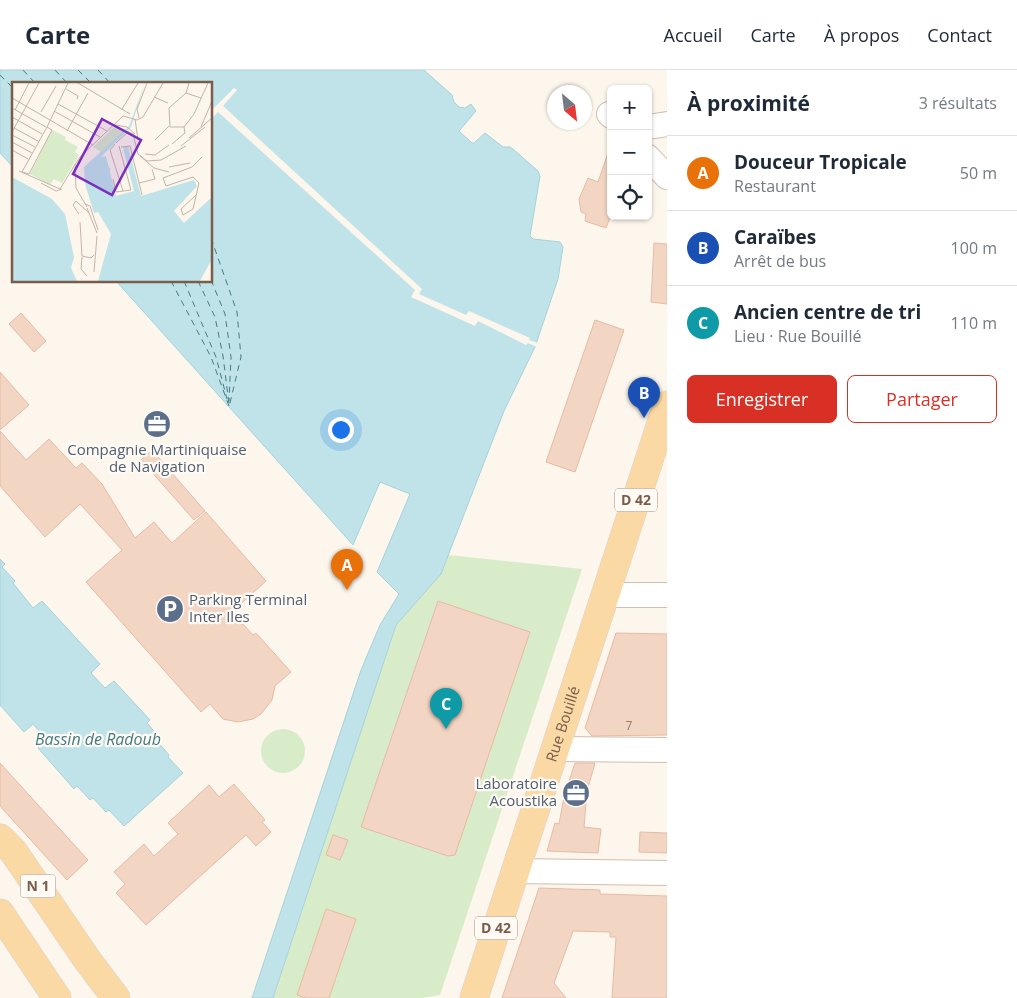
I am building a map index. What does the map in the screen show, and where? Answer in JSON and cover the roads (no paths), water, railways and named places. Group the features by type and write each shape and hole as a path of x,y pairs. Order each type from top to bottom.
{"main road":[{"name":"D 42","path":"606,595 667,405"},
{"name":"Rue Bouillé","path":"474,994 606,595"},
{"name":"N 1","path":"0,838 13,851 116,998"},
{"path":"0,913 57,998"}],"street":[{"path":"652,126 667,124"},
{"path":"652,161 667,177"},
{"path":"606,595 667,595"},
{"path":"556,749 667,750"},
{"path":"514,871 667,874"}],"water":[{"path":"0,70 424,70 452,95 454,102 459,107 465,108 471,104 476,111 459,131 472,143 485,133 503,147 513,149 538,171 540,176 530,236 533,239 560,242 563,247 558,279 535,347 504,411 441,574 396,625 273,998 252,998 361,670 380,625 399,594 377,572 410,494 380,482 353,545 117,282 212,282 212,82 12,82 12,166 0,153"},
{"name":"Bassin de Radoub","path":"0,559 5,564 2,567 15,581 13,583 33,608 42,601 100,664 91,673 105,688 114,681 150,720 147,723 159,737 157,741 169,755 168,757 183,773 124,826 109,810 106,812 93,798 90,800 77,786 74,789 38,748 47,740 33,724 24,732 0,705"}],"place":[{"name":"Caraïbes","path":"644,418"},
{"name":"Compagnie Martiniquaise de Navigation","path":"157,424"},
{"name":"Douceur Tropicale","path":"347,590"},
{"name":"Parking Terminal Inter Iles","path":"170,609"},
{"name":"Ancien centre de tri","path":"446,729"},
{"name":"Laboratoire Acoustika","path":"576,793"}]}
